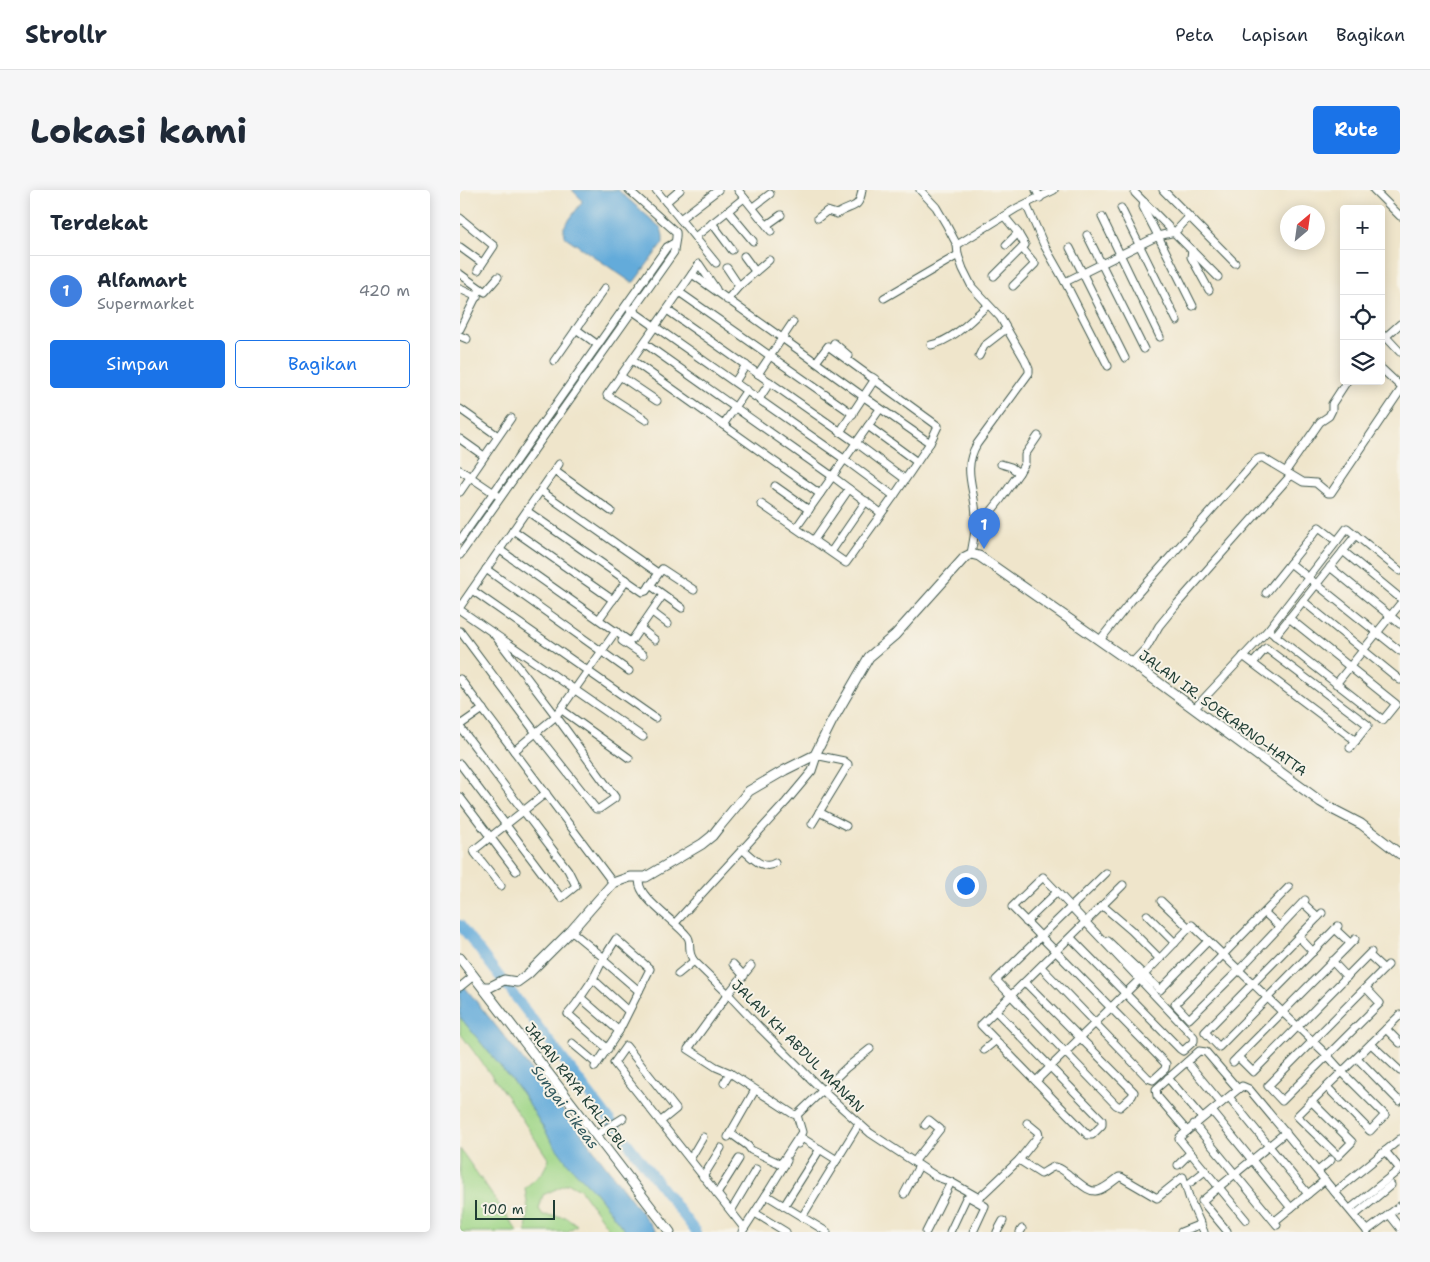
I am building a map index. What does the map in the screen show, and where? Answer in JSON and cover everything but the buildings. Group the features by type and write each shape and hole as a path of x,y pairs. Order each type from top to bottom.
{"main road":[{"name":"JALAN IR. SOEKARNO-HATTA","path":"971,554 978,556 1028,589 1321,802 1361,824 1400,854"},
{"path":"483,987 490,987 499,982 517,982 528,974 571,931 614,883 630,877 646,877 707,840 752,788 817,753 836,713 869,657 895,634 964,557 971,554"},
{"name":"JALAN RAYA KALI CBL","path":"460,958 473,978 483,987 670,1232"}],"street":[{"path":"460,556 674,252 676,232 629,190"},
{"path":"656,190 716,263"},
{"path":"666,202 680,190"},
{"path":"680,218 718,190"},
{"path":"738,190 769,228 781,215"},
{"path":"818,218 827,211 838,214 846,208 857,204 860,202 862,190"},
{"path":"920,190 936,207 946,224 957,245 958,255 972,287 998,313 1025,360 1029,371 994,419 971,456 969,468 976,519 971,554"},
{"path":"1036,190 1040,198"},
{"path":"957,245 1004,216 1054,190"},
{"path":"1163,190 1235,263"},
{"path":"1374,190 1400,216"},
{"path":"1135,192 1218,277"},
{"path":"753,207 770,194"},
{"path":"695,237 744,198"},
{"path":"1144,202 1143,207 1193,306"},
{"path":"1021,207 1065,282 1108,366"},
{"path":"1120,208 1178,321"},
{"path":"728,211 753,241"},
{"path":"994,276 1025,245 1004,216"},
{"path":"1102,217 1160,337"},
{"path":"1065,282 1158,236 1174,232 1189,217"},
{"path":"460,218 494,246 480,266 460,247"},
{"path":"712,224 732,250"},
{"path":"1006,245 1018,233"},
{"path":"1087,235 1144,349"},
{"path":"460,540 667,247 674,243"},
{"path":"1013,286 1035,264 1022,248"},
{"path":"1070,248 1125,358"},
{"path":"1192,250 1191,257 1208,290"},
{"path":"884,298 958,255"},
{"path":"744,256 755,271"},
{"path":"727,300 739,286 769,260"},
{"path":"646,420 608,395 699,264 720,294"},
{"path":"727,268 739,286"},
{"path":"460,274 485,292 498,277"},
{"path":"692,274 930,443"},
{"path":"554,361 605,288"},
{"path":"460,289 476,296"},
{"path":"460,329 464,314 480,289"},
{"path":"679,292 853,414"},
{"path":"932,345 949,338 988,305"},
{"path":"626,306 894,496"},
{"path":"667,310 905,479"},
{"path":"758,374 793,322"},
{"path":"1385,337 1400,324"},
{"path":"576,329 598,345"},
{"path":"979,356 984,346 1006,329"},
{"path":"1384,340 1400,352"},
{"path":"644,343 832,476 881,513"},
{"path":"834,343 875,379"},
{"path":"761,504 846,563 930,443 938,426 828,346 816,362"},
{"path":"632,360 820,494"},
{"path":"735,382 746,365"},
{"path":"1385,372 1400,386"},
{"path":"620,376 657,401"},
{"path":"840,432 875,379"},
{"path":"759,399 770,382"},
{"path":"1132,663 1148,647 1158,626 1288,473 1320,422 1332,410 1332,404 1344,385"},
{"path":"723,425 747,390"},
{"path":"1100,640 1131,601 1256,460 1263,458 1303,482 1316,484 1328,493 1332,493 1400,391"},
{"path":"460,409 498,436"},
{"path":"796,528 880,409"},
{"path":"460,492 510,418"},
{"path":"868,426 917,462"},
{"path":"976,519 981,519 989,514 1019,473 1025,463 1025,456 1038,436"},
{"path":"460,439 484,456"},
{"path":"559,464 460,609 643,737"},
{"path":"1001,464 1011,467 1019,473"},
{"path":"460,470 501,498"},
{"path":"554,471 611,511"},
{"path":"775,486 809,510"},
{"path":"814,540 849,489"},
{"path":"541,491 658,573"},
{"path":"831,552 866,501"},
{"path":"527,511 643,592 646,591 661,569 694,590"},
{"path":"1266,593 1319,527 1337,541"},
{"path":"1194,709 1268,630 1347,528 1400,571"},
{"path":"513,530 613,600"},
{"path":"1275,636 1356,535"},
{"path":"500,550 599,619 643,655"},
{"path":"1343,551 1400,598"},
{"path":"1290,563 1400,651"},
{"path":"1330,567 1400,624"},
{"path":"486,570 629,670"},
{"path":"599,619 627,580"},
{"path":"650,585 682,608"},
{"path":"472,590 655,718"},
{"path":"615,633 630,641 663,595"},
{"path":"1303,601 1400,680"},
{"path":"1336,684 1400,604"},
{"path":"652,612 668,624"},
{"path":"1268,630 1383,720 1396,704 1289,618"},
{"path":"640,628 655,640"},
{"path":"460,631 536,733 596,809 615,798 493,633"},
{"path":"514,751 562,710 615,633"},
{"path":"1253,663 1266,648 1368,725 1350,748"},
{"path":"1243,656 1356,741"},
{"path":"460,679 614,883"},
{"path":"460,764 561,898 576,886 569,872 460,726 483,709"},
{"path":"562,710 629,758"},
{"path":"675,923 773,817 805,779 812,770 817,753 848,764 812,824"},
{"path":"501,886 474,852 475,848 546,793"},
{"path":"460,797 516,871"},
{"path":"819,812 846,826"},
{"path":"742,849 764,866 771,866 775,863"},
{"path":"1025,982 1134,1092 1119,1107 996,980 1106,873"},
{"path":"1041,967 1148,1078 1153,1080 1166,1069 1166,1064 1012,907 1043,877 1142,977 1194,1037 1194,1041 1181,1051 1071,938"},
{"path":"638,878 643,894 689,938 690,950 694,961 678,974"},
{"path":"996,1011 1102,1120 1102,1125 1092,1135 1088,1134 981,1025 1123,886"},
{"path":"1289,888 1175,1004 1190,1019 1304,901 1320,915 1205,1032 1219,1047 1337,928 1352,941 1235,1060 1253,1072 1370,954 1386,967 1268,1086 1282,1101 1380,1003 1366,988"},
{"path":"1026,922 1057,892"},
{"path":"1161,901 1189,928"},
{"path":"1103,906 1160,959"},
{"path":"1265,913 1280,927"},
{"path":"1147,916 1175,942"},
{"path":"1036,1082 1160,959 1192,924 1284,1012 1385,1115 1370,1130 1327,1087"},
{"path":"571,931 639,991"},
{"path":"1299,937 1313,952"},
{"path":"572,1043 596,1065 608,1048 619,1031 650,969 616,939 581,998 568,1014 608,1048"},
{"path":"1142,977 1160,990 1208,940"},
{"name":"JALAN KH ABDUL MANAN","path":"694,961 823,1091 870,1133 937,1177 978,1198 1019,1160"},
{"path":"1332,962 1347,977"},
{"path":"732,964 744,976"},
{"path":"752,966 728,994 688,1049 716,1067 730,1073 793,1114 798,1115"},
{"path":"460,987 473,978"},
{"path":"592,979 628,1010"},
{"path":"581,998 619,1031"},
{"path":"1312,1101 1352,1142 1338,1156 1297,1116 1312,1101 1327,1087 1342,1071 1357,1058 1400,1014"},
{"path":"1386,1029 1400,1043"},
{"path":"984,1050 995,1041"},
{"path":"1371,1044 1400,1071"},
{"path":"660,1122 676,1109 626,1046 614,1063 660,1122 690,1159 703,1177 731,1211 744,1231 802,1138 837,1160"},
{"path":"798,1115 870,1048"},
{"path":"1187,1131 1157,1096 1156,1088 1199,1052 1206,1052 1238,1089"},
{"path":"1357,1058 1400,1100"},
{"path":"1187,1062 1221,1103"},
{"path":"724,1083 730,1073"},
{"path":"1168,1078 1202,1118"},
{"path":"1246,1220 1178,1139 1242,1086 1249,1088 1355,1216 1371,1230 1400,1206"},
{"path":"755,1090 729,1135 748,1146 751,1150 780,1164 802,1132 798,1115"},
{"path":"1229,1097 1308,1194"},
{"path":"1212,1110 1291,1208"},
{"path":"596,1135 623,1118"},
{"path":"904,1194 916,1164 942,1127 929,1120 925,1125"},
{"path":"1027,1123 1038,1134 1019,1160 1041,1174 1051,1168 1058,1168 1092,1191 1101,1191 1118,1177 1121,1177 1157,1198 1182,1177 1204,1232"},
{"path":"1194,1124 1276,1223 1291,1208 1326,1180"},
{"path":"802,1217 857,1127"},
{"path":"1227,1231 1202,1201 1286,1132"},
{"path":"690,1159 704,1137"},
{"path":"1335,1192 1400,1139"},
{"path":"703,1177 721,1148"},
{"path":"784,1206 820,1149"},
{"path":"1350,1209 1400,1169 1385,1151"},
{"path":"1178,1165 1190,1153"},
{"path":"717,1194 739,1159"},
{"path":"1318,1171 1331,1160"},
{"path":"731,1211 756,1170"},
{"path":"1191,1182 1205,1171"},
{"path":"926,1232 950,1182"},
{"path":"1355,1216 1392,1186"},
{"path":"766,1195 827,1232"},
{"path":"950,1232 966,1198 969,1197 986,1206 973,1232"},
{"path":"755,1213 786,1232"},
{"path":"1389,1214 1400,1228"},
{"path":"997,1232 1003,1221"},
{"path":"1182,1232 1201,1224"}],"green space":[{"path":"460,1017 522,1093 552,1142 592,1188 626,1232 611,1232 580,1189 569,1183 543,1195 539,1209 543,1215 566,1217 577,1225 567,1232 526,1232 528,1209 525,1188 542,1173 549,1160 508,1098 460,1033"},
{"path":"460,1149 518,1232 460,1232"}],"water":[{"path":"572,190 618,190 661,228 663,243 634,282 631,282 564,236 564,227 582,202"},
{"path":"460,981 574,1124 656,1232 626,1232 595,1192 569,1165 552,1142 522,1093 460,1017"}],"waterway":[{"path":"460,925 696,1232"}],"place":[{"name":"Alfamart","path":"984,549"}],"water label":[{"name":"Sungai Cikeas","path":"565,1107"}]}
